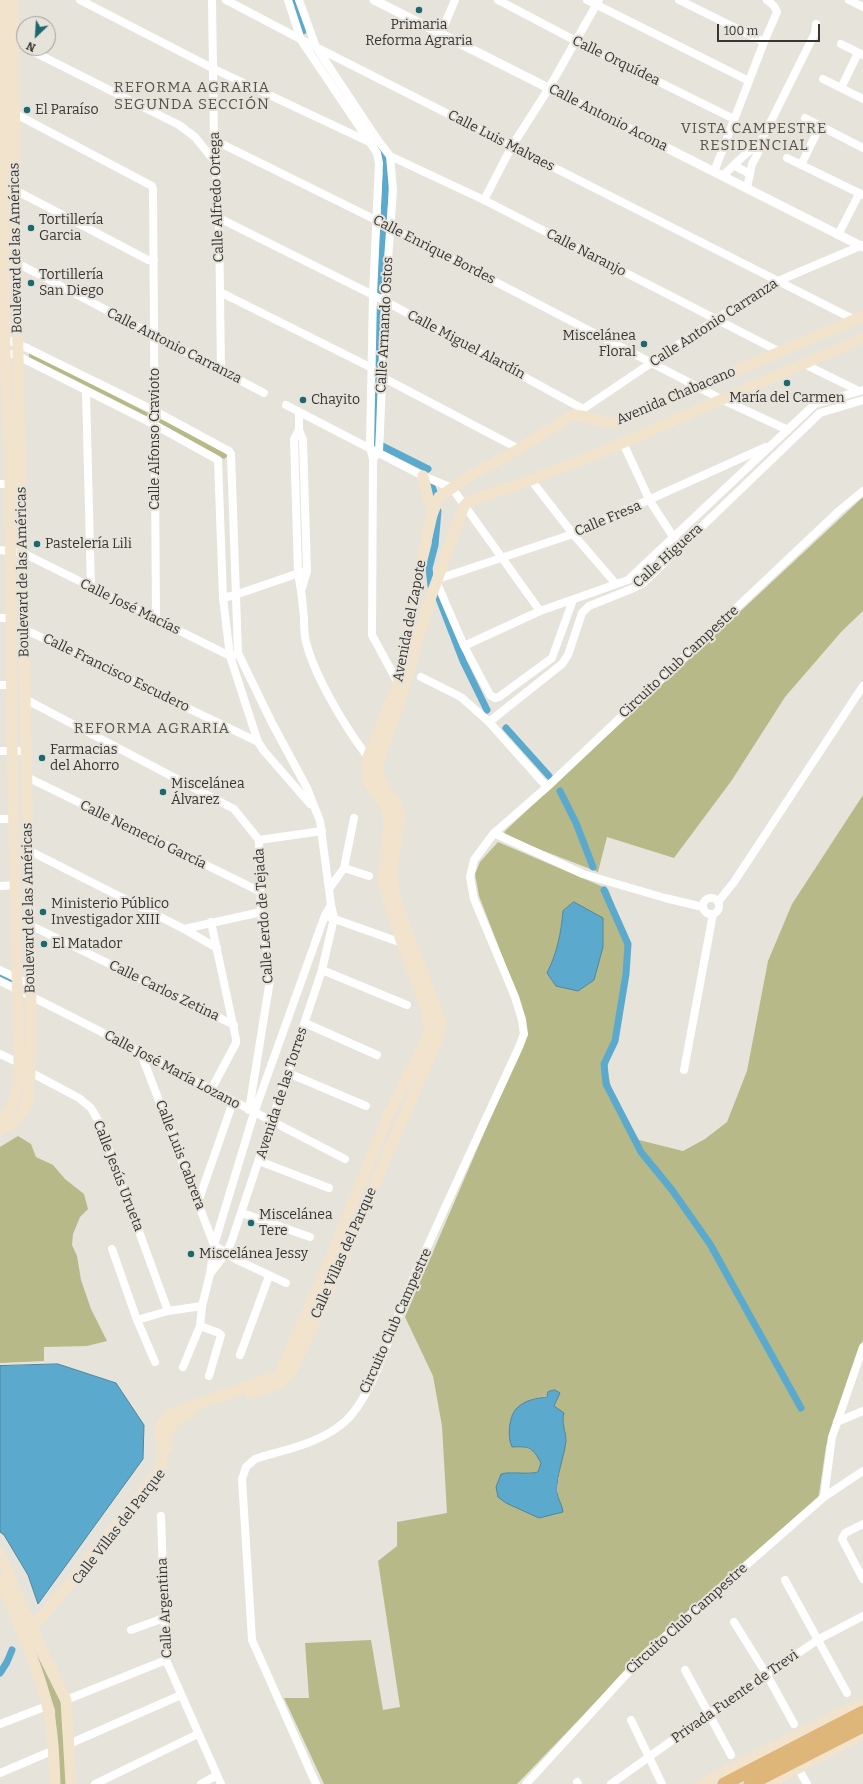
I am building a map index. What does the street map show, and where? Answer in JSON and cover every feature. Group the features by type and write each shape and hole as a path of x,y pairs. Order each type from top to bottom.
{"highway":[{"path":"750,1784 825,1738 863,1712"},
{"path":"724,1784 825,1738 863,1726"}],"main road":[{"name":"Boulevard de las Américas","path":"0,1120 10,1108 15,1098 18,1087 19,1063 12,751 12,618 6,551 3,351 3,0"},
{"name":"Boulevard de las Américas","path":"0,1131 15,1122 24,1110 29,1092 31,997 18,356 13,0"},
{"name":"Avenida Chabacano","path":"573,415 582,415 608,423 614,423 859,318"},
{"name":"Avenida Chabacano","path":"464,506 468,502 478,498 531,480 623,443 863,338"},
{"path":"452,488 471,474 519,449 573,415"},
{"path":"423,476 432,515"},
{"name":"Avenida del Zapote","path":"374,757 398,683 420,568 432,515 439,497 452,488"},
{"name":"Avenida del Zapote","path":"374,757 391,730 414,658 429,602 438,581 464,506"},
{"name":"Calle Villas del Parque","path":"128,1514 161,1465 162,1459 159,1431 162,1421 169,1414 275,1377 280,1373 329,1262 388,1116 427,1038 429,1027 427,1011 402,943 383,883 390,826 385,806 369,783 366,770 374,757"},
{"name":"Calle Villas del Parque","path":"33,1630 111,1534 161,1476 167,1467 168,1459 166,1437 169,1428 177,1418 273,1386 286,1378 293,1368 324,1302 439,1035 441,1023 393,889 392,871 400,817 399,810 376,774 374,757"},
{"name":"Calle Villas del Parque","path":"24,1639 111,1534"},
{"path":"0,1554 33,1630 66,1700 71,1784"},
{"path":"0,1579 24,1639 47,1706 54,1750 56,1784"},
{"path":"26,1614 43,1616"},
{"path":"702,1784 851,1708 863,1704"},
{"path":"768,1784 863,1734"}],"street":[{"path":"80,0 214,69 368,141"},
{"name":"Calle Alfredo Ortega","path":"212,0 214,140 217,164 219,218 221,371"},
{"name":"Calle Luis Malvaes","path":"226,0 301,40 778,281 859,318"},
{"name":"Calle Armando Ostos","path":"288,0 301,40 327,71 390,156 393,190 385,301 379,451"},
{"name":"Calle Armando Ostos","path":"299,0 316,47 327,71 368,141 377,153 379,163 373,295 370,447 373,460 372,635 398,683"},
{"name":"Calle Antonio Acona","path":"374,0 862,246"},
{"path":"440,34 456,0"},
{"name":"Calle Orquídea","path":"498,0 734,120"},
{"path":"587,0 597,2 749,81"},
{"path":"679,0 764,42"},
{"path":"718,174 734,120 777,12 774,6 767,0"},
{"path":"849,0 863,7"},
{"path":"484,200 512,146 549,88 597,2"},
{"path":"747,188 759,145 815,33 816,24"},
{"path":"841,44 860,54 841,88"},
{"path":"41,56 179,125 195,137 217,164"},
{"path":"823,79 863,99"},
{"path":"2,107 15,114"},
{"name":"Calle Alfonso Cravioto","path":"15,114 152,186 154,192 156,620"},
{"path":"805,118 863,148"},
{"path":"801,165 820,126"},
{"name":"Calle Enrique Bordes","path":"214,140 390,227 721,399 788,430"},
{"path":"718,174 735,166 750,150 759,145"},
{"name":"Calle Naranjo","path":"390,156 484,200 715,320 780,352"},
{"path":"787,158 861,194 838,235"},
{"path":"735,166 750,174"},
{"path":"16,190 148,260 154,261"},
{"name":"Calle Miguel Alardín","path":"219,218 385,301 583,409"},
{"name":"Calle Antonio Carranza","path":"573,415 715,320 778,281 862,246"},
{"name":"Calle Antonio Carranza","path":"3,258 17,263 154,337 264,392"},
{"path":"220,292 372,368"},
{"path":"3,339 18,344 155,411 229,451 231,454 232,468 238,653 230,656"},
{"path":"3,351 18,356 155,425 218,460 220,469 223,598 230,656 258,742"},
{"path":"804,364 861,391"},
{"path":"382,377 519,449"},
{"path":"86,391 91,588"},
{"name":"Calle Higuera","path":"464,646 540,611 628,580 815,404 861,391"},
{"name":"Calle Higuera","path":"489,722 562,664 568,655 582,613 589,606 642,584 820,413 863,400"},
{"path":"286,405 379,451 423,476 452,488 540,611"},
{"path":"299,412 299,430 303,440 307,571 302,591"},
{"path":"299,430 294,439 298,573 302,591 305,641 313,664 350,731 374,757"},
{"path":"623,443 650,500 674,538"},
{"name":"Calle Fresa","path":"438,581 502,557 573,534 772,445"},
{"path":"373,460 379,451"},
{"path":"220,469 232,468"},
{"path":"531,480 573,534 616,584"},
{"name":"Circuito Club Campestre","path":"316,1784 252,1640 242,1479 246,1467 255,1459 327,1434 342,1424 357,1407 373,1378 406,1296 524,1034 522,1020 515,997 474,899 470,877 474,860 494,833 547,787 834,516 863,491"},
{"name":"Calle José Macías","path":"6,551 22,553 230,656"},
{"path":"223,598 307,571"},
{"path":"438,581 464,646 490,695 495,698 499,697 552,658 573,600"},
{"path":"0,618 12,618"},
{"name":"Calle Francisco Escudero","path":"24,629 258,742 264,751 315,809"},
{"name":"Avenida de las Torres","path":"210,1274 226,1253 242,1213 322,970 334,918 320,821 307,788 272,723 238,653"},
{"path":"421,677 461,697 489,722 547,787"},
{"path":"0,686 12,685"},
{"path":"684,1070 713,914 718,909 718,902 734,882 863,686"},
{"path":"25,699 234,808 259,840 322,831"},
{"path":"0,751 26,751"},
{"name":"Calle Nemecio García","path":"27,777 259,892"},
{"path":"329,889 344,868 354,818"},
{"path":"0,819 14,819"},
{"path":"494,833 583,874 703,907"},
{"name":"Calle Lerdo de Tejada","path":"252,1111 270,980 259,892 259,840"},
{"path":"28,850 184,929 216,948"},
{"path":"344,868 369,876"},
{"path":"0,886 15,885"},
{"path":"713,914 705,912 703,907 705,900 715,900 718,902"},
{"name":"Avenida de las Torres","path":"183,1367 200,1326 202,1306 210,1274 214,1245 252,1111 325,915 331,905"},
{"path":"184,929 261,912"},
{"path":"325,915 402,943"},
{"path":"211,922 236,1039 236,1043 211,1090"},
{"name":"Calle Carlos Zetina","path":"30,925 234,1025"},
{"path":"0,970 31,985"},
{"path":"322,970 407,1005"},
{"name":"Calle José María Lozano","path":"0,981 140,1051 233,1102 345,1159"},
{"path":"305,1022 377,1055"},
{"name":"Calle Luis Cabrera","path":"140,1051 214,1245"},
{"path":"0,1054 19,1063"},
{"name":"Calle Jesús Urueta","path":"30,1072 79,1098 91,1108 99,1122 168,1311"},
{"path":"288,1073 366,1106"},
{"path":"198,1202 233,1102"},
{"path":"259,1160 329,1188"},
{"path":"242,1213 310,1237"},
{"path":"214,1245 269,1276 286,1283"},
{"path":"112,1248 137,1320 155,1362"},
{"path":"240,1355 269,1276"},
{"path":"137,1320 168,1311 202,1306"},
{"path":"200,1326 220,1333 221,1335 209,1376"},
{"path":"824,1497 832,1437 863,1347"},
{"path":"837,1422 863,1411"},
{"name":"Circuito Club Campestre","path":"526,1784 645,1654 824,1497 863,1470"},
{"name":"Calle Argentina","path":"161,1516 166,1660 221,1784"},
{"path":"863,1524 845,1533 842,1537 842,1541 863,1578"},
{"path":"785,1580 819,1639 847,1693"},
{"name":"Privada Fuente de Trevi","path":"611,1784 650,1758 709,1714 819,1639 863,1616"},
{"path":"131,1630 164,1618"},
{"path":"734,1622 794,1724"},
{"path":"66,1700 166,1660"},
{"path":"685,1670 731,1755"},
{"path":"69,1744 181,1695"},
{"path":"0,1724 47,1706"},
{"path":"631,1720 662,1784"},
{"path":"95,1784 198,1734"},
{"path":"0,1773 54,1750"},
{"path":"798,1768 807,1784"},
{"path":"201,1784 217,1775"}],"green space":[{"path":"29,352 148,413 148,420 29,360"},
{"path":"157,417 229,455 224,459 157,424"},
{"path":"863,497 863,611 842,631 785,697 732,780 674,858 607,837 598,872 508,837 504,834 505,831"},
{"path":"863,795 863,1340 848,1379 826,1446 817,1501 644,1652 517,1784 324,1784 284,1698 309,1698 305,1643 371,1640 383,1710 400,1707 378,1561 397,1546 397,1522 447,1513 442,1426 433,1376 405,1317 524,1040 513,984 479,896 475,874 480,862 498,842 608,889 629,944 626,989 607,1069 613,1096 639,1140 683,1151 705,1139 727,1122 747,1071 768,961 792,904","holes":["563,911 556,986 548,973 558,943","560,1393 554,1406 562,1421 565,1435 558,1482 558,1497 545,1516 539,1518 528,1512 510,1472 526,1474 538,1472 542,1463 534,1451 523,1447 533,1399"]},
{"path":"18,1136 31,1144 36,1157 53,1165 65,1179 84,1194 88,1209 80,1217 73,1234 72,1245 77,1256 81,1280 91,1309 107,1341 87,1346 44,1347 44,1361 0,1363 0,1147"},
{"path":"36,1653 61,1703 69,1784 58,1784 55,1710"}],"water":[{"path":"574,902 603,918 603,947 594,980 578,991 556,986 547,973 558,943 563,911"},
{"path":"58,1364 116,1383 144,1425 143,1459 38,1604 28,1575 4,1535 0,1532 0,1366"},
{"path":"555,1390 560,1393 554,1406 564,1413 563,1420 566,1437 557,1485 558,1497 563,1512 539,1518 506,1503 498,1497 496,1487 501,1474 538,1472 541,1463 536,1454 527,1448 512,1447 510,1443 509,1432 512,1416 514,1411 520,1405 531,1400 547,1397 548,1392"}],"waterway":[{"path":"293,0 303,31"},
{"path":"376,146 384,160 386,173 380,291"},
{"path":"379,308 374,442 428,469"},
{"path":"431,484 435,495"},
{"path":"431,586 429,568 435,545 438,511"},
{"path":"438,596 463,661 487,710"},
{"path":"506,728 549,776"},
{"path":"560,791 576,823 593,867"},
{"path":"604,890 628,944 626,974 615,1041 604,1064 606,1084 641,1152 672,1190 710,1244 801,1408"},
{"path":"0,975 10,980"},
{"path":"0,1673 12,1650"}],"place":[{"name":"Primaria Reforma Agraria","path":"419,10"},
{"name":"El Paraíso","path":"27,110"},
{"name":"Tortillería Garcia","path":"31,228"},
{"name":"Tortillería San Diego","path":"31,283"},
{"name":"Miscelánea Floral","path":"644,344"},
{"name":"María del Carmen","path":"787,383"},
{"name":"Chayito","path":"303,400"},
{"name":"Pastelería Lili","path":"37,544"},
{"name":"Farmacias del Ahorro","path":"42,758"},
{"name":"Miscelánea Álvarez","path":"163,792"},
{"name":"Ministerio Público Investigador XIII","path":"43,912"},
{"name":"El Matador","path":"44,944"},
{"name":"Miscelánea Tere","path":"251,1223"},
{"name":"Miscelánea Jessy","path":"191,1254"}],"district":[{"name":"REFORMA AGRARIA SEGUNDA SECCIÓN","path":"192,96"},
{"name":"VISTA CAMPESTRE RESIDENCIAL","path":"754,138"},
{"name":"REFORMA AGRARIA","path":"152,729"}]}
